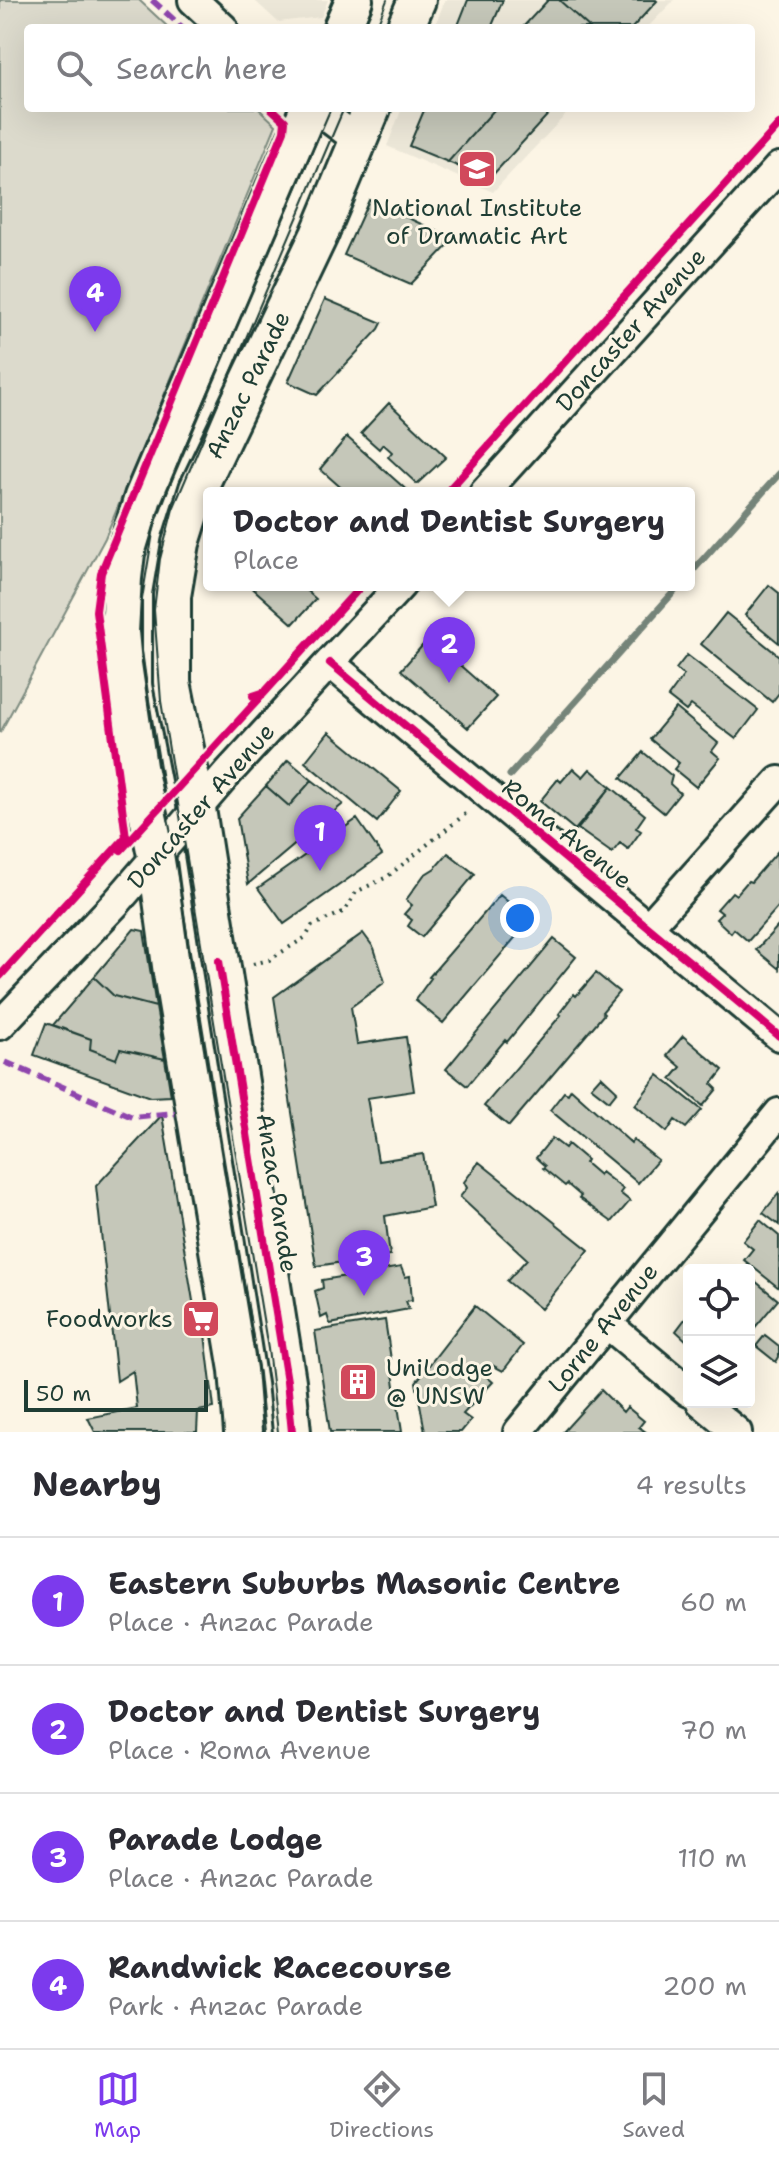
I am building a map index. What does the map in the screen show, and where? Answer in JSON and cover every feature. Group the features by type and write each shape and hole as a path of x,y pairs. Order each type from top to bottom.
{"main road":[{"path":"344,24 354,0"},
{"path":"407,24 417,0"},
{"name":"Anzac Parade","path":"243,1432 238,1370 172,973 156,855 138,767 123,664 121,607 126,553 143,497 310,112"},
{"name":"Anzac Parade","path":"292,1432 287,1381 197,809 172,682 172,596 181,543 198,489 319,235 365,124"}],"street":[{"path":"193,0 219,24"},
{"path":"325,112 365,124"},
{"name":"Doncaster Avenue","path":"489,487 779,167"},
{"name":"Doncaster Avenue","path":"0,1025 116,903 396,591"},
{"name":"Roma Avenue","path":"330,663 779,1036"},
{"path":"649,926 779,781"},
{"name":"Lorne Avenue","path":"518,1432 779,1113"},
{"path":"606,1323 683,1387"},
{"path":"708,1408 737,1432"}],"path":[{"path":"250,965 269,960 306,937 312,926 345,911 356,892 387,877 457,823 486,794"}],"shaded area":[{"path":"0,0 139,0 165,24 24,24 24,112 262,112 276,125 105,538 0,733"},
{"path":"254,0 328,0 321,17 278,22"},
{"path":"445,0 674,0 651,24 436,24"},
{"name":"National Institute of Dramatic Art","path":"400,112 568,112 493,192 387,146"}],"building":[{"path":"468,0 503,0 493,24 459,24"},
{"path":"548,0 559,0 586,24 526,24"},
{"path":"559,0 657,1 636,24 586,24"},
{"path":"423,112 492,112 448,162 409,146"},
{"path":"492,112 550,112 489,179 448,162"},
{"path":"369,200 454,239 411,284 344,255"},
{"path":"325,299 382,323 317,395 288,382"},
{"path":"389,403 446,457 417,484 388,457 392,452 383,444 379,449 361,433"},
{"path":"347,437 403,487 340,487 320,469"},
{"path":"769,585 779,593 779,643 745,615"},
{"path":"256,591 307,591 316,599 293,624"},
{"path":"726,613 779,656 779,693 772,702 701,644"},
{"path":"429,638 496,697 468,728 401,670"},
{"path":"687,655 758,710 736,739 691,705 686,711 668,697 684,675 676,669"},
{"path":"676,708 718,743 712,751 720,758 696,787 674,769 679,763 650,739"},
{"path":"329,732 401,791 377,822 305,762"},
{"path":"643,752 672,776 670,784 680,793 664,813 621,778"},
{"path":"288,760 312,780 289,806 266,786"},
{"path":"573,768 583,777 590,769 611,787 575,830 540,801 558,779 561,782"},
{"path":"312,780 343,804 248,884 237,818 266,786 289,806"},
{"path":"611,787 645,815 636,828 641,831 628,849 620,843 612,853 578,829"},
{"path":"357,819 382,855 284,924 258,888"},
{"path":"777,852 779,906 748,941 734,929 731,933 716,919 722,913 717,909 732,892 736,895 748,881 751,882"},
{"path":"448,853 475,874 422,937 408,926 412,920 404,914 412,905 406,900 424,875"},
{"path":"500,895 530,920 443,1023 415,1000 429,977"},
{"path":"779,925 779,969 756,950"},
{"path":"134,929 144,931 156,1007 114,996 94,977"},
{"path":"363,933 374,948 385,982 351,1007 357,1044 406,1037 414,1091 367,1098 378,1161 423,1154 432,1207 385,1216 390,1255 316,1266 274,997"},
{"path":"554,939 576,957 467,1086 446,1069"},
{"path":"596,973 619,992 509,1126 484,1106 561,1015 574,994 576,996"},
{"path":"94,977 114,996 156,1007 165,1059 120,1049 116,1059 90,1049 91,1039 53,1025"},
{"path":"46,1023 91,1039 90,1049 116,1059 120,1049 165,1059 171,1096 150,1097 34,1055"},
{"path":"683,1036 723,1070 712,1084 717,1089 703,1106 671,1079 681,1067 667,1055"},
{"path":"658,1075 702,1110 686,1128 675,1120 667,1132 635,1105"},
{"path":"601,1076 617,1091 609,1101 591,1087"},
{"path":"571,1089 631,1143 633,1140 658,1160 638,1183 550,1110 564,1092 568,1094"},
{"path":"162,1115 193,1301 204,1326 214,1408 198,1411 197,1432 95,1432 88,1418 137,1408 133,1371 117,1381 96,1186"},
{"path":"552,1138 565,1148 568,1144 599,1175 601,1172 623,1189 620,1193 630,1201 612,1222 543,1168 545,1166 536,1158"},
{"path":"479,1162 589,1250 541,1309 507,1281 527,1259 460,1197 467,1188 464,1182"},
{"path":"779,1193 779,1225 763,1213"},
{"path":"760,1220 779,1236 779,1288 755,1269 755,1264 744,1260 753,1249 743,1241"},
{"path":"401,1267 405,1277 410,1276 412,1300 406,1301 409,1309 330,1324 327,1315 321,1318 315,1291 323,1288 322,1280"},
{"path":"755,1281 778,1300 755,1327"},
{"path":"475,1306 523,1345 503,1371 492,1365 485,1375 493,1382 463,1414 471,1420 461,1432 425,1432 416,1382"},
{"name":"UniLodge @ UNSW","path":"385,1320 402,1432 330,1432 315,1331"},
{"path":"683,1322 683,1337 676,1331"},
{"path":"765,1335 779,1346 776,1362 756,1346"},
{"path":"601,1390 623,1412 627,1407 644,1421 639,1427 646,1432 563,1432"}],"waterway":[{"path":"695,568 779,474"},
{"path":"510,775 675,591"}],"tram line":[{"path":"365,24 374,0"},
{"path":"378,24 387,0"},
{"path":"265,1432 259,1374 148,694 142,651 142,599 154,527 180,458 329,112"},
{"path":"278,1432 268,1349 161,701 154,610 160,559 173,509 342,112"}],"marked path":[{"path":"152,0 179,24"},
{"path":"5,1062 132,1117 175,1113"}],"cycle path":[{"path":"0,976 126,837 96,611 101,573 284,131 285,121 275,112"},
{"path":"451,487 779,125"},
{"path":"253,696 265,692 357,591"},
{"path":"330,663 779,1036"},
{"path":"121,850 265,692"},
{"path":"219,961 287,1381 292,1432"}],"place":[{"name":"National Institute of Dramatic Art","path":"477,169"},
{"name":"Randwick Racecourse","path":"95,332"},
{"name":"Doctor and Dentist Surgery","path":"449,683"},
{"name":"Eastern Suburbs Masonic Centre","path":"320,871"},
{"name":"Parade Lodge","path":"364,1296"},
{"name":"Foodworks","path":"201,1319"},
{"name":"UniLodge @ UNSW","path":"358,1382"}]}
